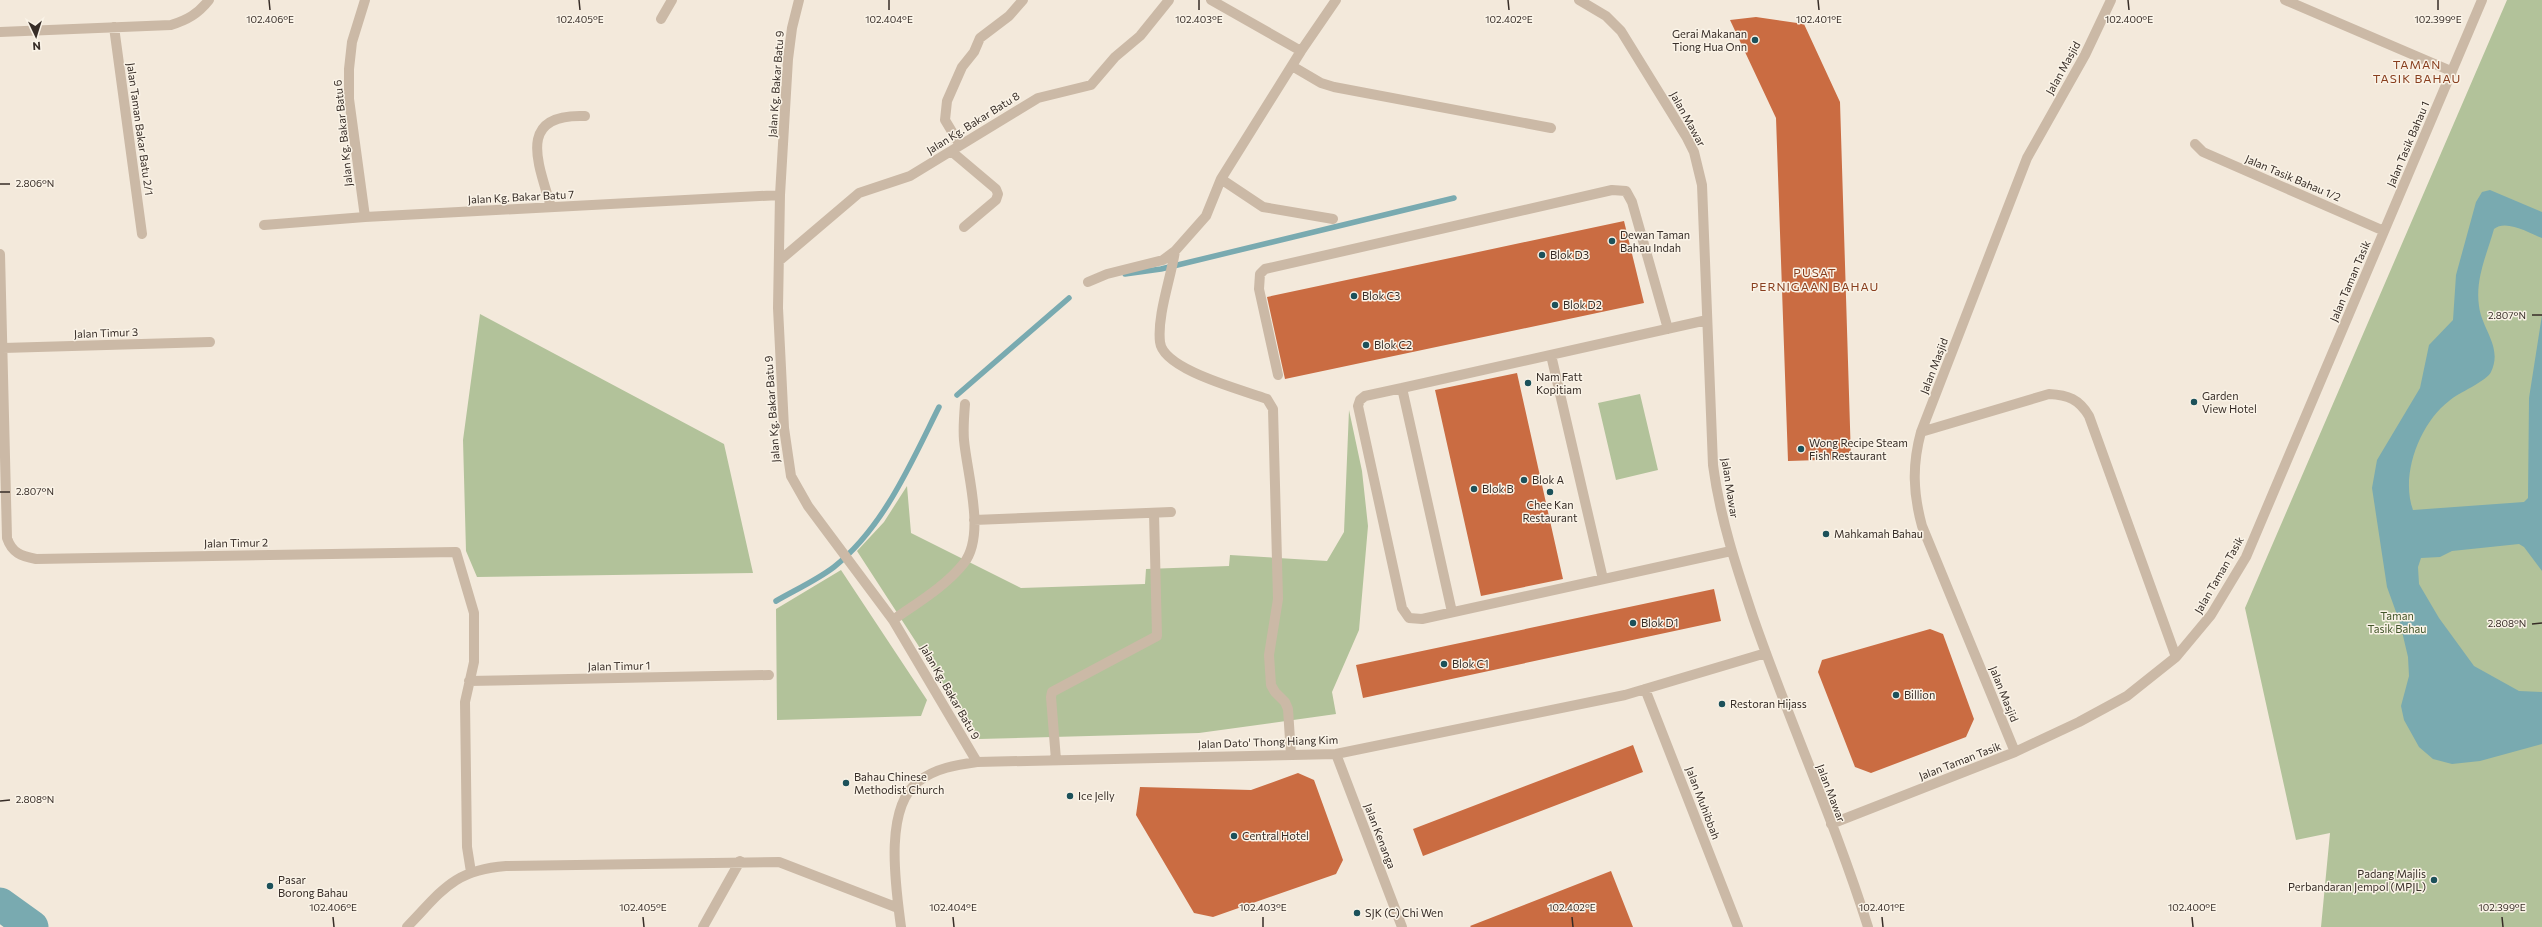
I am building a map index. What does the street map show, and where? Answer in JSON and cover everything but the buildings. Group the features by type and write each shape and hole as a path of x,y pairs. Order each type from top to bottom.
{"street":[{"path":"0,32 170,25 188,19 200,11 209,0"},
{"name":"Jalan Kg. Bakar Batu 6","path":"365,0 352,42 349,69 350,99 365,217"},
{"path":"660,19 672,0"},
{"name":"Jalan Kg. Bakar Batu 9","path":"799,0 792,28 788,59 780,195 778,308 784,428 791,476 796,487 893,620 977,762"},
{"path":"960,145 945,120 947,101 962,67 972,55 980,38 1010,16 1023,0"},
{"name":"Jalan Kg. Bakar Batu 8","path":"779,261 859,193 910,176 1038,98 1090,85 1114,56 1140,36 1169,0"},
{"path":"1212,0 1301,51"},
{"path":"1088,282 1107,274 1164,260 1175,254 1206,216 1221,179 1301,51 1336,0"},
{"name":"Jalan Mawar","path":"1580,0 1606,16 1632,46 1687,138 1696,158 1702,185 1713,465 1718,504 1731,551 1766,653 1831,824 1868,927"},
{"name":"Jalan Masjid","path":"2016,752 1922,526 1914,482 1914,464 1922,432 2027,158 2085,55 2111,0"},
{"path":"2285,0 2451,72"},
{"name":"Jalan Tasik Bahau 1","path":"2384,231 2482,0"},
{"name":"Jalan Taman Bakar Batu 2/1","path":"114,27 142,234"},
{"path":"1292,66 1320,83 1334,87 1551,128"},
{"path":"551,207 537,159 536,146 539,136 546,126 555,118 569,115 585,116"},
{"name":"Jalan Tasik Bahau 1/2","path":"2195,144 2203,152 2384,231"},
{"path":"951,151 996,189 998,194 996,200 964,227"},
{"path":"1221,179 1263,207 1332,219"},
{"path":"1278,375 1259,289 1260,274 1265,269 1612,190 1626,192 1632,202 1668,329"},
{"name":"Jalan Kg. Bakar Batu 7","path":"264,225 365,217 780,195"},
{"name":"Jalan Taman Tasik","path":"1831,824 2016,752 2079,722 2127,696 2176,657 2211,616 2246,557 2384,231"},
{"path":"0,254 3,348 2,461"},
{"path":"1175,254 1161,324 1160,343 1167,356 1180,366 1267,399 1273,409 1278,599 1270,655 1271,685 1274,692 1285,702 1288,709 1291,755"},
{"path":"1707,320 1365,396 1360,400 1358,406 1400,601 1404,614 1409,618 1422,619 1731,551"},
{"name":"Jalan Timur 3","path":"3,348 210,342"},
{"path":"1550,355 1603,579"},
{"path":"1402,388 1452,612"},
{"path":"1922,432 2049,394 2068,396 2083,406 2089,416 2176,657"},
{"path":"893,620 948,580 965,562 972,547 975,529 964,439 965,404"},
{"name":"Jalan Timur 2","path":"2,461 7,538 10,547 17,554 36,559 456,552 474,613 475,648 469,681"},
{"path":"974,520 1171,512"},
{"path":"1056,760 1051,697 1052,692 1157,636 1154,513"},
{"name":"Jalan Dato' Thong Hiang Kim","path":"901,927 898,908 895,846 899,811 906,795 918,781 935,771 977,762 1336,754 1625,695 1766,653"},
{"name":"Jalan Timur 1","path":"469,681 769,675"},
{"path":"469,681 465,702 467,847 471,872"},
{"name":"Jalan Muhibbah","path":"1645,689 1738,927"},
{"name":"Jalan Kenanga","path":"1336,754 1402,927"},
{"path":"703,927 740,861"},
{"path":"407,927 446,887 471,872 485,867 506,866 740,861 784,863 898,908"}],"green space":[{"name":"Taman Tasik Bahau","path":"2507,0 2542,0 2542,927 2321,927 2330,833 2296,840 2245,608"},
{"path":"480,314 724,444 753,573 477,577 466,551 463,440"},
{"path":"1640,394 1658,470 1616,480 1598,403"},
{"path":"1349,410 1362,471 1368,526 1359,630 1332,692 1336,714 1199,733 979,739 857,551 884,522 907,486 911,533 1021,588 1145,584 1146,569 1229,566 1230,555 1327,561 1344,532"},
{"path":"841,570 927,700 921,716 777,720 776,609"}],"water":[{"path":"2490,190 2542,212 2542,238 2511,226 2499,226 2494,229 2482,267 2478,296 2481,315 2493,346 2495,355 2494,363 2488,376 2449,401 2429,422 2421,436 2411,466 2409,481 2410,496 2413,510 2524,502 2528,498 2529,398 2542,315 2542,571 2524,547 2519,544 2452,551 2440,557 2421,558 2418,567 2419,584 2439,618 2474,666 2519,691 2542,692 2542,744 2480,761 2452,764 2433,759 2419,747 2404,720 2401,706 2409,676 2408,657 2400,623 2387,587 2372,488 2377,460 2420,388 2429,345 2453,320 2456,275 2476,202 2482,192"}],"waterway":[{"path":"1125,274 1161,269 1454,198"},
{"path":"957,395 1069,298"},
{"path":"776,601 813,581 834,567 852,551 868,533 882,514 907,472 939,407"},
{"path":"0,904 32,927"}],"place":[{"name":"Gerai Makanan Tiong Hua Onn","path":"1755,40"},
{"name":"Dewan Taman Bahau Indah","path":"1612,241"},
{"name":"Blok D3","path":"1542,255"},
{"name":"Blok C3","path":"1354,296"},
{"name":"Blok D2","path":"1555,305"},
{"name":"Blok C2","path":"1366,345"},
{"name":"Nam Fatt Kopitiam","path":"1528,383"},
{"name":"Garden View Hotel","path":"2194,402"},
{"name":"Wong Recipe Steam Fish Restaurant","path":"1801,449"},
{"name":"Blok A","path":"1524,480"},
{"name":"Blok B","path":"1474,489"},
{"name":"Chee Kan Restaurant","path":"1550,492"},
{"name":"Mahkamah Bahau","path":"1826,534"},
{"name":"Blok D1","path":"1633,623"},
{"name":"Blok C1","path":"1444,664"},
{"name":"Billion","path":"1896,695"},
{"name":"Restoran Hijass","path":"1722,704"},
{"name":"Bahau Chinese Methodist Church","path":"846,783"},
{"name":"Ice Jelly","path":"1070,796"},
{"name":"Central Hotel","path":"1234,836"},
{"name":"Padang Majlis Perbandaran Jempol (MPJL)","path":"2434,880"},
{"name":"Pasar Borong Bahau","path":"270,886"},
{"name":"SJK (C) Chi Wen","path":"1357,913"}],"district":[{"name":"TAMAN TASIK BAHAU","path":"2417,72"},
{"name":"PUSAT PERNIGAAN BAHAU","path":"1815,280"}]}
